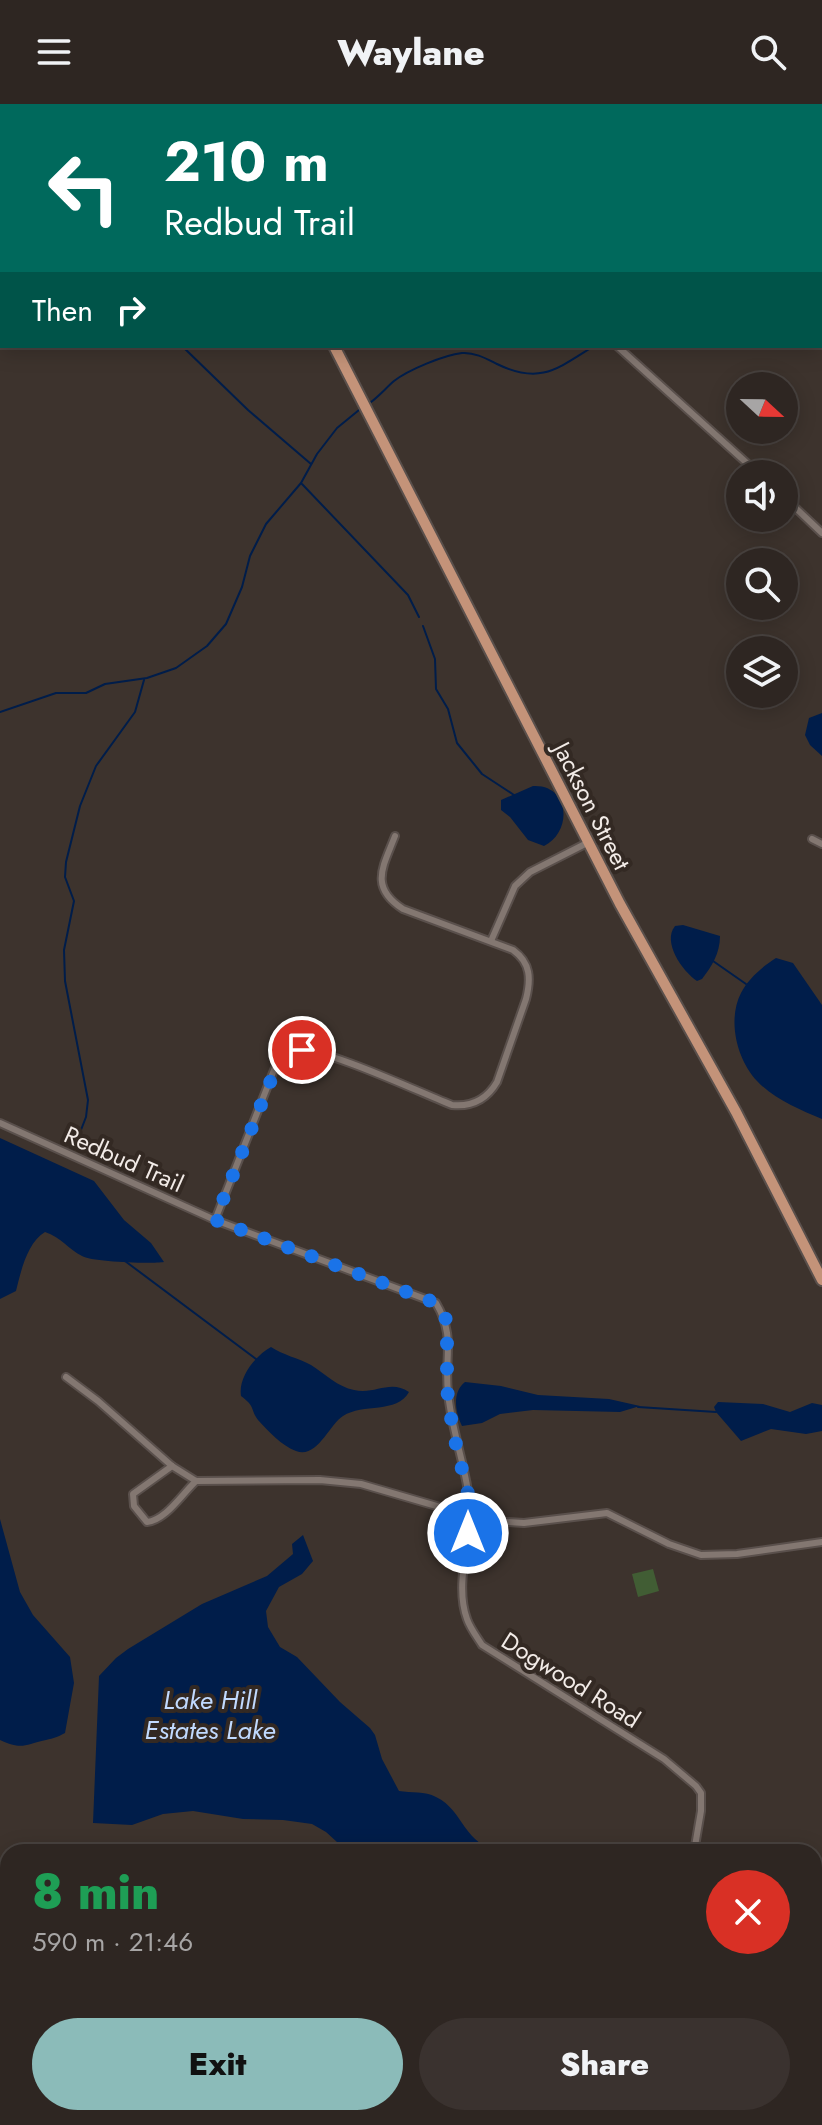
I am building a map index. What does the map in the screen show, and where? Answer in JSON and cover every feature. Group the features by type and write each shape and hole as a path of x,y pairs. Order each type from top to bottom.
{"main road":[{"name":"Jackson Street","path":"335,348 658,977 736,1112 822,1280"}],"street":[{"path":"619,348 743,460"},
{"path":"798,510 822,533"},
{"path":"215,1220 274,1070 284,1053 293,1050 320,1054 452,1105 472,1104 491,1092 497,1082 526,999 529,977 523,957 491,941 403,909 387,899 382,888 383,868 395,836"},
{"path":"812,839 822,844"},
{"path":"491,941 515,886 530,872 589,842"},
{"name":"Redbud Trail","path":"0,1123 215,1220 436,1303 447,1321 447,1389 470,1514"},
{"path":"66,1377 172,1466 196,1481 320,1480 361,1484 488,1521 524,1523 607,1513 669,1544 701,1555 737,1554 822,1542"},
{"path":"172,1466 133,1494 134,1506 147,1522 154,1521 170,1508 196,1481"},
{"name":"Dogwood Road","path":"470,1514 463,1594 466,1618 482,1645 664,1759 696,1786 701,1793 701,1811 695,1844"}],"green space":[{"path":"653,1569 659,1591 638,1597 632,1574"}],"water":[{"path":"822,713 822,756 810,745 805,735 809,718"},
{"path":"533,786 545,787 554,793 563,810 560,830 544,846 528,840 501,810 501,800"},
{"path":"683,925 720,936 715,959 702,979 697,981 685,970 672,948 675,926"},
{"path":"776,958 793,963 822,1005 822,1119 771,1093 750,1072 739,1051 735,1015 741,993 756,973"},
{"path":"0,1138 94,1181 124,1220 151,1243 164,1262 88,1258 45,1232 29,1250 16,1291 0,1299"},
{"path":"271,1347 311,1365 348,1388 369,1391 395,1387 409,1392 404,1399 388,1406 343,1416 316,1446 303,1452 296,1451 286,1446 258,1420 249,1403 241,1396 242,1382 249,1368"},
{"path":"465,1382 538,1395 609,1399 640,1406 620,1412 533,1410 500,1414 482,1423 462,1426 456,1402 458,1391"},
{"path":"718,1402 763,1404 790,1412 812,1403 822,1405 822,1431 806,1434 771,1429 741,1441 716,1412 714,1407"},
{"path":"0,1519 20,1592 33,1615 70,1657 74,1683 65,1733 23,1746 0,1740"},
{"name":"Lake Hill Estates Lake","path":"303,1535 313,1561 302,1574 279,1587 266,1611 268,1627 280,1647 297,1657 370,1728 399,1791 423,1793 446,1803 471,1835 483,1844 339,1844 312,1824 243,1819 193,1811 163,1814 132,1825 93,1823 99,1676 128,1649 202,1604 267,1576 293,1554 292,1544"}],"waterway":[{"path":"184,348 248,410 311,464"},
{"path":"371,402 408,372 454,354 481,356 512,370 537,374 548,372 591,348"},
{"path":"0,712 56,693 86,693 105,684 147,678 176,668 207,646 226,624 242,587 250,556 266,524 301,483 317,454 337,428 359,410"},
{"path":"302,484 408,595 419,617"},
{"path":"423,626 435,659 436,689 448,709 457,743 482,774 514,795"},
{"path":"74,1148 86,1117 88,1100 65,981 64,950 74,901 65,877 66,862 80,806 96,766 135,712 144,680"},
{"path":"713,961 746,984"},
{"path":"125,1261 256,1359"},
{"path":"638,1407 716,1412"}],"route":[{"path":"302,1050 284,1053 279,1060 215,1220 436,1303 447,1321 447,1389 453,1432 469,1498 468,1533"}]}
